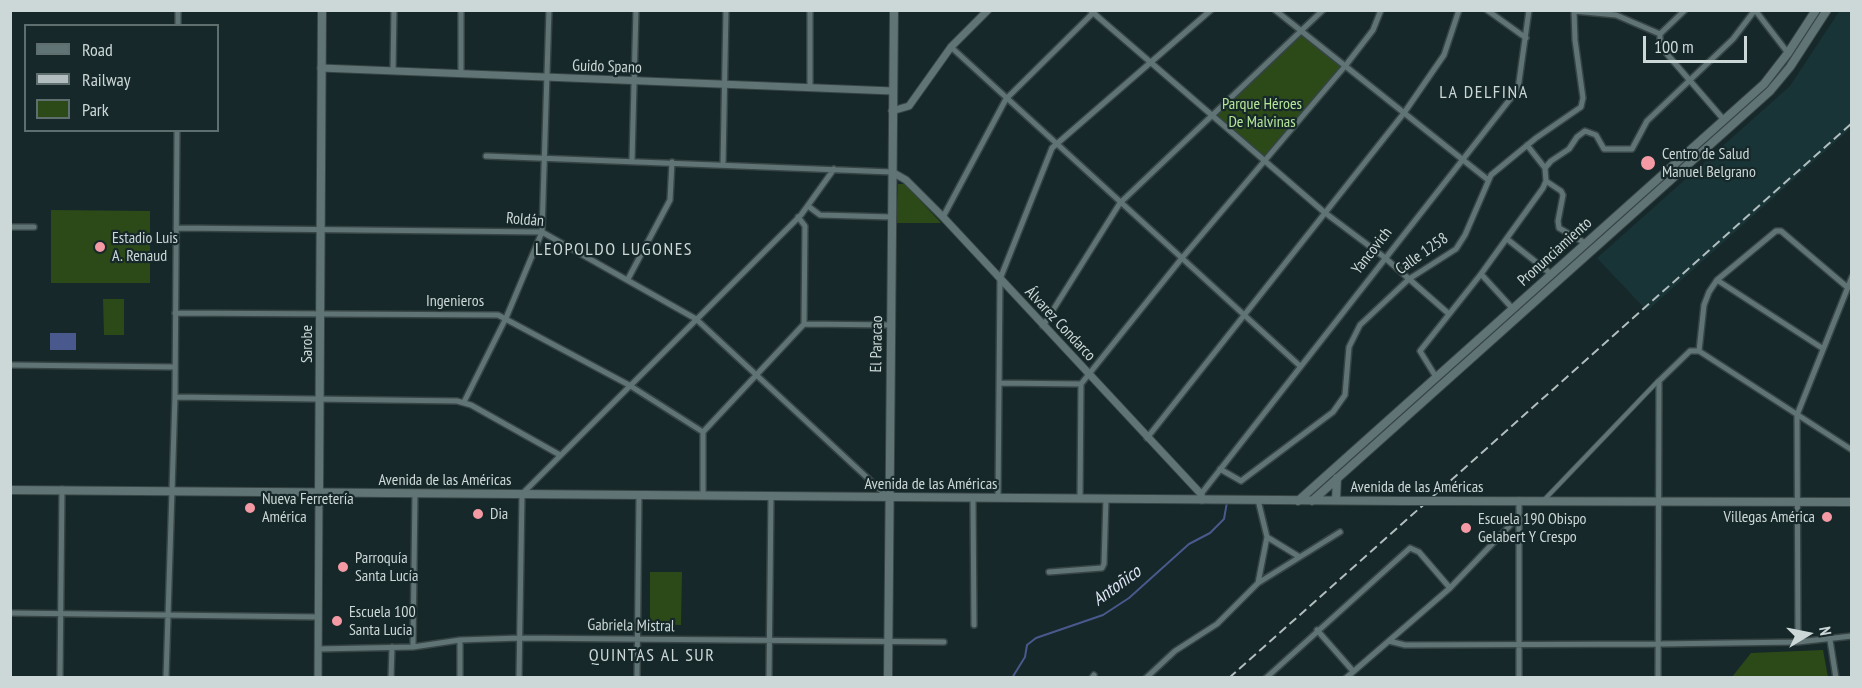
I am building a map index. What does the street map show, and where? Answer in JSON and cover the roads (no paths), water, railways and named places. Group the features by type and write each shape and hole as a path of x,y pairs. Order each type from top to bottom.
{"main road":[{"name":"Sarobe","path":"319,492 322,10"},
{"name":"El Paracao","path":"888,678 894,10"},
{"name":"Pronunciamiento","path":"1298,501 1764,84 1788,53 1816,10"},
{"name":"Pronunciamiento","path":"1312,501 1770,91 1790,68 1827,10"},
{"path":"1336,500 1337,477"},
{"name":"Avenida de las Américas","path":"10,490 998,498 1202,497 1298,501 1851,502"}],"street":[{"path":"393,71 394,10"},
{"path":"461,10 461,74"},
{"path":"464,402 506,318 543,232 549,10"},
{"path":"632,160 636,10"},
{"path":"723,164 726,10"},
{"path":"810,10 810,88"},
{"path":"892,111 909,106 951,47 988,10"},
{"path":"998,498 1000,279 1055,144 1151,64 1211,10"},
{"path":"1275,10 1487,179"},
{"path":"1043,326 1120,203 1323,10"},
{"path":"1080,498 1081,384 1182,258 1346,65 1373,30 1381,10"},
{"path":"1147,438 1404,113 1444,55 1459,10"},
{"path":"1487,10 1526,38"},
{"name":"Yancovich","path":"1202,497 1384,257 1518,89 1528,10"},
{"path":"1574,10 1616,15 1659,37 1662,50 1724,120"},
{"name":"Calle 1258","path":"1221,469 1241,481 1333,412 1345,395 1349,347 1354,334 1369,315 1408,279 1451,254 1461,243 1487,179 1527,145 1581,107 1583,98 1575,40 1574,10"},
{"path":"1672,23 1675,10"},
{"path":"1659,37 1685,10"},
{"path":"1545,168 1569,149 1577,137 1585,131 1596,135 1604,148 1632,149 1647,121 1733,39 1755,10 1788,53"},
{"path":"943,218 1006,99 1092,11 1324,212 1384,257 1449,314"},
{"path":"951,47 1300,366"},
{"name":"Guido Spano","path":"321,68 893,91"},
{"path":"166,678 166,614 175,398 177,132"},
{"path":"1436,377 1420,351 1507,239 1546,181 1545,168 1527,145"},
{"path":"486,156 892,172"},
{"path":"628,279 670,200 672,162"},
{"path":"519,678 522,494 798,217 834,169"},
{"name":"Álvarez Condarco","path":"892,172 906,180 943,218 1202,497"},
{"path":"1546,181 1563,195 1558,221 1559,228 1585,243"},
{"path":"808,206 820,215 891,217"},
{"path":"703,495 702,432 804,324 804,226 798,217"},
{"path":"10,227 33,227"},
{"name":"Roldán","path":"177,228 543,232 696,319 888,497"},
{"path":"1699,351 1705,298 1717,280 1779,230 1847,286"},
{"path":"1507,239 1551,274"},
{"path":"1481,274 1513,309"},
{"path":"1798,642 1797,415 1851,277"},
{"path":"1717,280 1822,348"},
{"name":"Ingenieros","path":"176,313 489,315 506,318 629,385 702,432"},
{"path":"804,324 891,325"},
{"path":"1545,500 1690,351 1699,351 1851,450"},
{"path":"10,365 175,367"},
{"path":"1658,678 1659,381"},
{"path":"999,383 1081,384"},
{"path":"175,398 464,402 560,455"},
{"path":"60,678 62,489"},
{"name":"Sarobe","path":"318,678 319,492"},
{"path":"413,647 415,493"},
{"path":"637,678 639,495"},
{"path":"769,678 771,496"},
{"path":"974,497 975,625"},
{"path":"1049,572 1102,568 1106,498"},
{"path":"1258,500 1267,537 1258,583"},
{"path":"1519,500 1519,678"},
{"path":"1346,678 1450,588 1519,516"},
{"path":"1146,678 1175,651 1217,624 1258,583 1298,556 1304,555 1340,532"},
{"path":"1267,537 1298,556"},
{"path":"1266,678 1410,548 1419,552 1450,588"},
{"path":"10,613 318,617"},
{"path":"1317,630 1353,671"},
{"path":"1389,640 1405,645 1659,644 1798,642 1851,636"},
{"name":"Gabriela Mistral","path":"318,649 413,647 460,640 520,638 944,642"},
{"path":"1830,639 1836,678"},
{"path":"460,640 460,678"},
{"path":"391,678 392,647"}],"water":[{"path":"50,333 76,333 76,350 50,350"}],"waterway":[{"name":"Antoñico","path":"1012,678 1025,657 1027,645 1036,638 1103,615 1129,598 1189,544 1210,533 1224,519 1227,502"}],"railway":[{"path":"1229,678 1852,123"}],"place":[{"name":"Centro de Salud Manuel Belgrano","path":"1648,163"},
{"name":"Estadio Luis A. Renaud","path":"100,247"},
{"name":"Nueva Ferretería América","path":"250,508"},
{"name":"Dia","path":"478,514"},
{"name":"Villegas América","path":"1827,517"},
{"name":"Escuela 190 Obispo Gelabert Y Crespo","path":"1466,528"},
{"name":"Parroquía Santa Lucía","path":"343,567"},
{"name":"Escuela 100 Santa Lucia","path":"337,621"}],"district":[{"name":"LA DELFINA","path":"1484,93"},
{"name":"LEOPOLDO LUGONES","path":"614,250"},
{"name":"QUINTAS AL SUR","path":"652,656"}],"park label":[{"name":"Parque Héroes De Malvinas","path":"1262,113"}]}
